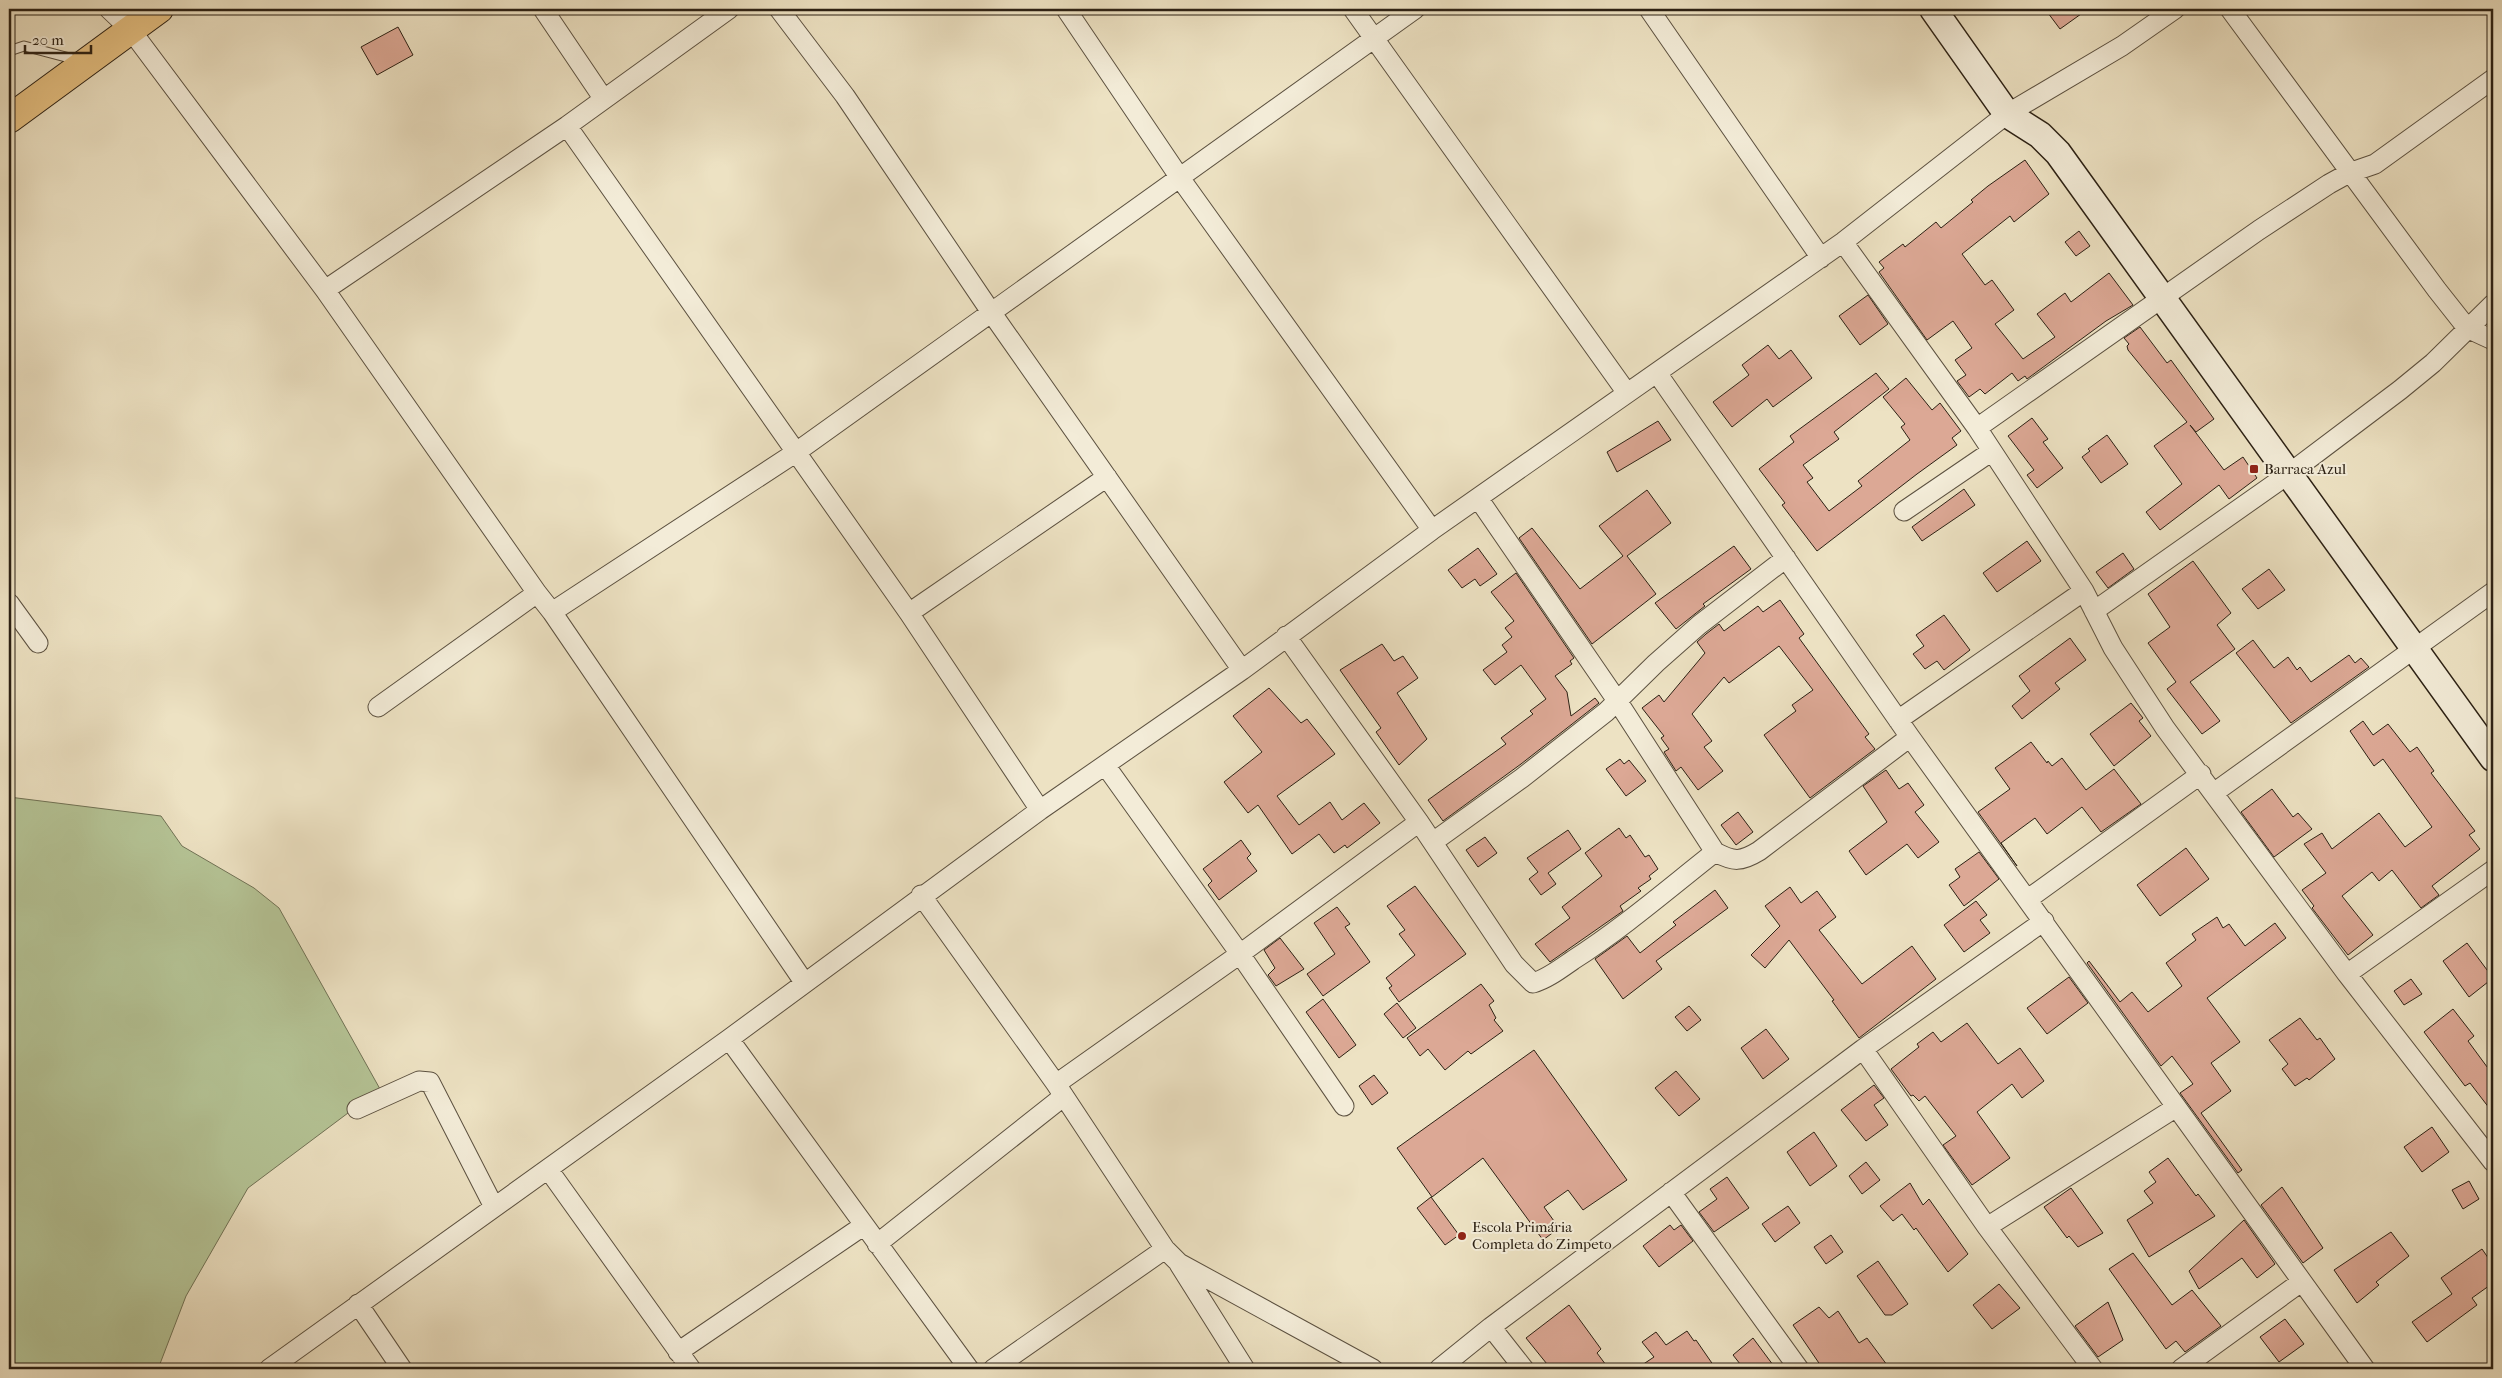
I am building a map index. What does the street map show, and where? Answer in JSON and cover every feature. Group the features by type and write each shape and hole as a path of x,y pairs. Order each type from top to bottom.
{"highway":[{"path":"9,119 159,9"}],"street":[{"path":"109,9 130,29 325,290 552,612 804,982"},
{"path":"543,9 604,98"},
{"path":"325,290 567,126 729,9"},
{"path":"779,9 845,96 991,312 1242,670"},
{"path":"1066,9 1180,178 1432,530"},
{"path":"1353,9 1627,393"},
{"path":"552,612 795,453 1415,9"},
{"path":"1649,9 1820,258"},
{"path":"1933,9 2007,114 2040,135 2058,153 2290,473 2493,758"},
{"path":"270,1369 729,1039 921,895 1105,764 1242,670 1432,530 1844,242 2007,114 2122,46 2175,9"},
{"path":"2230,9 2349,174 2467,328 2493,340"},
{"path":"1977,428 2259,230 2349,174 2363,170 2392,154 2493,79"},
{"path":"567,126 795,453 909,612 1040,810"},
{"path":"1844,242 1977,428 2084,591 2118,655 2165,728 2201,774 2347,974 2490,1153"},
{"path":"2094,610 2290,473 2400,390 2433,363 2493,304"},
{"path":"1657,373 1910,737 2044,921 2175,1108 2365,1369"},
{"path":"1904,511 1992,451"},
{"path":"909,612 1107,477"},
{"path":"1478,498 1618,702 1715,852 1728,859 1745,860 1910,737"},
{"path":"1433,842 1522,778 1618,702 1656,663 1698,626 1786,558"},
{"path":"1898,720 2084,591"},
{"path":"2214,792 2493,592"},
{"path":"378,708 537,593"},
{"path":"9,603 38,643"},
{"path":"1286,636 1433,842 1514,964 1533,983 1541,981 1650,906 1715,852"},
{"path":"1105,764 1240,954 1344,1106"},
{"path":"2028,899 2201,774"},
{"path":"877,1244 1060,1090 1419,822"},
{"path":"2347,974 2493,870"},
{"path":"921,895 1060,1090 1165,1249 1179,1263 1246,1369"},
{"path":"1439,1369 1864,1049 2044,921"},
{"path":"729,1039 863,1226 969,1369"},
{"path":"1864,1049 1987,1227 2093,1369"},
{"path":"357,1109 418,1081 430,1082 494,1207"},
{"path":"1987,1227 2175,1108"},
{"path":"548,1168 690,1369"},
{"path":"1672,1192 1799,1369"},
{"path":"678,1352 863,1226"},
{"path":"993,1369 1165,1249"},
{"path":"1179,1263 1373,1369"},
{"path":"2181,1369 2301,1282"},
{"path":"358,1304 402,1369"},
{"path":"1491,1328 1524,1369"}],"lane":[{"path":"9,51 24,46 86,63"}],"green space":[{"path":"9,797 161,816 182,846 254,888 279,908 380,1089 248,1188 186,1296 158,1369 9,1369"}],"building":[{"path":"2045,9 2088,9 2060,29"},
{"path":"398,27 413,55 377,75 361,47"},
{"path":"2025,160 2049,194 2014,222 2010,216 1962,254 1985,285 1992,280 2014,310 1995,324 2023,359 2055,337 2037,314 2065,293 2071,302 2109,273 2133,305 2106,321 2027,379 2025,376 2018,381 2012,373 1985,394 1980,389 1969,397 1957,381 1966,375 1955,360 1972,348 1953,321 1927,340 1879,272 1884,268 1879,262 1903,244 1905,247 1936,222 1941,228 1973,202 1971,200 1988,186"},
{"path":"2079,231 2090,246 2076,256 2065,242"},
{"path":"1868,295 1888,324 1860,345 1839,316"},
{"path":"2140,327 2167,363 2171,360 2214,419 2196,432 2190,425 2224,470 2243,457 2257,478 2229,499 2219,485 2160,530 2146,512 2182,484 2154,446 2187,422 2128,350 2127,346 2129,344 2124,338"},
{"path":"1768,345 1779,359 1791,350 1812,378 1773,407 1767,399 1732,427 1713,402 1749,375 1742,365"},
{"path":"1876,373 1889,389 1834,432 1839,439 1803,465 1813,478 1807,482 1829,511 1862,486 1858,481 1910,440 1901,427 1905,424 1883,397 1906,378 1932,410 1940,403 1961,431 1952,438 1957,445 1817,551 1782,505 1785,503 1759,469 1794,442 1790,436"},
{"path":"2032,418 2048,439 2043,442 2063,468 2037,488 2027,475 2034,470 2008,436"},
{"path":"1658,421 1671,440 1617,472 1607,452"},
{"path":"2107,435 2128,464 2101,483 2082,457 2090,451 2088,449"},
{"path":"1964,489 1975,505 1922,541 1912,527"},
{"path":"1647,490 1671,523 1627,556 1656,594 1592,644 1519,538 1532,528 1580,589 1623,556 1599,526"},
{"path":"2027,541 2041,561 1997,592 1983,573"},
{"path":"1734,546 1751,569 1703,604 1705,606 1676,629 1655,603"},
{"path":"1478,548 1497,574 1480,586 1475,579 1462,588 1448,570"},
{"path":"2123,553 2134,569 2108,588 2096,572"},
{"path":"2193,561 2231,613 2217,625 2235,649 2190,682 2220,721 2202,734 2167,689 2176,682 2148,643 2170,627 2148,594"},
{"path":"2269,569 2285,590 2258,609 2242,589"},
{"path":"1516,573 1574,658 1570,661 1572,664 1555,676 1567,692 1571,716 1595,698 1599,703 1521,764 1443,821 1428,800 1506,744 1501,738 1533,714 1530,711 1546,699 1521,665 1495,685 1483,670 1507,652 1502,645 1512,637 1505,628 1514,621 1491,592"},
{"path":"1780,600 1804,634 1799,638 1869,734 1865,737 1875,749 1810,798 1764,735 1796,711 1792,705 1813,690 1779,646 1729,683 1724,677 1692,714 1712,741 1704,747 1723,771 1698,790 1681,767 1676,771 1664,752 1669,749 1661,738 1664,736 1642,708 1659,695 1664,702 1705,653 1697,642 1706,634 1719,624 1724,631 1758,606 1763,612"},
{"path":"1944,615 1970,650 1944,670 1937,661 1925,669 1913,654 1924,646 1916,635"},
{"path":"2070,638 2086,660 2055,683 2060,689 2022,719 2012,706 2030,691 2019,676"},
{"path":"2253,640 2274,668 2288,657 2297,670 2300,667 2311,682 2349,655 2355,663 2361,658 2369,667 2291,723 2236,653"},
{"path":"1382,644 1394,661 1403,656 1418,678 1397,693 1427,739 1399,765 1376,732 1381,728 1340,670"},
{"path":"1269,688 1301,723 1307,719 1335,754 1277,796 1299,825 1330,802 1342,820 1364,803 1380,823 1347,848 1345,845 1334,853 1319,834 1292,854 1258,805 1248,813 1224,782 1262,752 1233,716"},
{"path":"2131,703 2143,718 2139,721 2151,736 2114,766 2090,734"},
{"path":"2363,721 2373,735 2388,724 2410,752 2417,747 2434,771 2431,773 2475,831 2469,835 2480,849 2432,886 2439,895 2421,908 2392,870 2379,881 2372,872 2342,896 2373,935 2348,955 2312,908 2314,906 2302,890 2326,873 2304,844 2322,833 2332,849 2379,813 2405,847 2432,827 2383,759 2374,766 2350,731"},
{"path":"2031,742 2047,763 2048,761 2052,766 2062,758 2086,790 2114,769 2141,804 2101,832 2082,807 2047,834 2035,818 2001,843 2017,866 1978,812 2010,789 1995,768"},
{"path":"1620,759 1624,764 1629,760 1646,781 1626,796 1606,769"},
{"path":"1886,770 1899,789 1908,783 1924,805 1915,812 1939,842 1918,858 1907,844 1866,875 1849,851 1887,822 1863,786"},
{"path":"2272,789 2293,817 2298,813 2312,829 2274,857 2241,812"},
{"path":"1738,812 1753,832 1736,845 1721,825"},
{"path":"1619,828 1626,838 1630,835 1645,857 1649,855 1658,869 1649,876 1651,879 1638,888 1641,891 1620,906 1623,911 1550,962 1535,944 1570,918 1562,907 1602,876 1585,853"},
{"path":"1568,830 1581,849 1548,873 1556,884 1541,895 1529,879 1538,872 1527,858"},
{"path":"1485,837 1497,853 1478,867 1466,850"},
{"path":"1241,840 1251,854 1247,858 1257,871 1219,900 1208,885 1212,881 1203,869"},
{"path":"2186,848 2209,879 2160,916 2137,885"},
{"path":"1979,852 1999,879 1964,906 1949,885 1960,877 1955,869"},
{"path":"1415,886 1466,954 1399,1002 1389,988 1392,986 1386,978 1415,955 1399,934 1405,930 1387,906"},
{"path":"1790,887 1801,903 1817,891 1836,917 1819,930 1862,984 1912,946 1936,979 1859,1038 1832,1001 1834,1000 1789,940 1765,968 1751,955 1780,926 1765,906"},
{"path":"1715,890 1728,908 1656,961 1662,969 1623,999 1595,959 1627,936 1640,953 1676,925 1673,922"},
{"path":"1976,901 1987,915 1980,920 1990,933 1964,952 1944,925"},
{"path":"1337,907 1350,924 1345,927 1370,962 1323,996 1307,974 1335,954 1314,923"},
{"path":"2217,917 2223,928 2229,924 2245,946 2275,923 2286,938 2207,998 2240,1042 2211,1063 2231,1091 2201,1113 2242,1170 2238,1173 2180,1093 2193,1084 2172,1056 2161,1066 2087,963 2089,961 2120,1002 2132,992 2148,1012 2182,986 2166,963 2196,940 2192,934"},
{"path":"1280,938 1304,969 1276,986 1268,975 1275,968 1264,950"},
{"path":"2467,943 2493,978 2469,997 2443,961"},
{"path":"2069,977 2088,1003 2047,1034 2027,1008"},
{"path":"2411,979 2422,994 2404,1005 2394,991"},
{"path":"1481,984 1494,1001 1489,1005 1496,1018 1494,1020 1503,1031 1471,1054 1468,1051 1445,1070 1428,1049 1420,1056 1407,1038"},
{"path":"1323,999 1356,1045 1339,1058 1306,1012"},
{"path":"1397,1003 1416,1028 1403,1038 1384,1014"},
{"path":"1689,1006 1701,1020 1687,1031 1675,1017"},
{"path":"2453,1009 2474,1036 2468,1041 2493,1075 2493,1113 2470,1083 2465,1086 2424,1032"},
{"path":"2300,1018 2317,1040 2320,1038 2335,1059 2309,1080 2307,1078 2295,1086 2282,1069 2288,1064 2269,1040"},
{"path":"1967,1023 1998,1064 2020,1048 2044,1081 2022,1098 2012,1084 1977,1112 2010,1158 1972,1185 1943,1145 1956,1136 1925,1096 1919,1101 1913,1095 1911,1096 1891,1069 1919,1047 1917,1044 1933,1032 1941,1042"},
{"path":"1766,1029 1789,1059 1763,1079 1741,1048"},
{"path":"1534,1050 1627,1180 1583,1210 1568,1190 1544,1207 1559,1228 1543,1240 1483,1158 1432,1197 1397,1148"},
{"path":"1676,1071 1700,1099 1679,1116 1655,1088"},
{"path":"1374,1075 1388,1093 1372,1105 1359,1086"},
{"path":"1874,1085 1884,1098 1874,1105 1888,1125 1866,1141 1841,1110"},
{"path":"2432,1127 2449,1152 2422,1172 2404,1147"},
{"path":"1814,1132 1837,1166 1810,1186 1787,1152"},
{"path":"2168,1158 2196,1196 2198,1194 2215,1216 2149,1257 2127,1220 2153,1203 2144,1191 2156,1182 2149,1172"},
{"path":"1866,1162 1880,1180 1862,1194 1849,1176"},
{"path":"1727,1177 1749,1208 1714,1232 1699,1212 1717,1199 1710,1189"},
{"path":"2469,1181 2479,1199 2463,1209 2452,1190"},
{"path":"1910,1183 1923,1205 1929,1199 1968,1254 1948,1272 1916,1228 1914,1230 1902,1214 1893,1221 1880,1206"},
{"path":"2282,1187 2323,1248 2303,1263 2261,1205"},
{"path":"2071,1188 2103,1233 2078,1247 2069,1236 2067,1238 2044,1207"},
{"path":"1431,1197 1459,1235 1445,1245 1417,1208"},
{"path":"1788,1206 1800,1223 1775,1242 1762,1224"},
{"path":"2244,1220 2275,1264 2257,1278 2242,1258 2199,1289 2189,1271"},
{"path":"1670,1225 1674,1230 1681,1225 1693,1241 1659,1267 1643,1246"},
{"path":"2391,1232 2409,1256 2376,1282 2379,1285 2357,1303 2334,1270"},
{"path":"1831,1235 1843,1252 1826,1264 1814,1247"},
{"path":"2482,1249 2493,1265 2493,1283 2472,1298 2477,1305 2427,1342 2412,1322 2452,1294 2441,1278"},
{"path":"2133,1253 2172,1305 2192,1290 2221,1326 2185,1352 2176,1341 2166,1349 2109,1269"},
{"path":"1878,1261 1908,1304 1892,1315 1885,1315 1857,1276"},
{"path":"1999,1284 2020,1308 1992,1329 1973,1305"},
{"path":"2108,1302 2123,1340 2098,1357 2075,1326"},
{"path":"1569,1305 1601,1349 1597,1353 1609,1369 1551,1369 1526,1338"},
{"path":"1819,1307 1829,1318 1838,1311 1859,1343 1867,1338 1890,1369 1823,1369 1793,1325"},
{"path":"2285,1319 2304,1344 2279,1362 2260,1337"},
{"path":"1687,1331 1694,1341 1696,1340 1716,1369 1636,1369 1654,1357 1642,1342 1656,1332 1666,1345"},
{"path":"1753,1338 1776,1369 1744,1369 1733,1355"}],"place":[{"name":"Barraca Azul","path":"2254,469"},
{"name":"Escola Primária Completa do Zimpeto","path":"1462,1236"}]}
